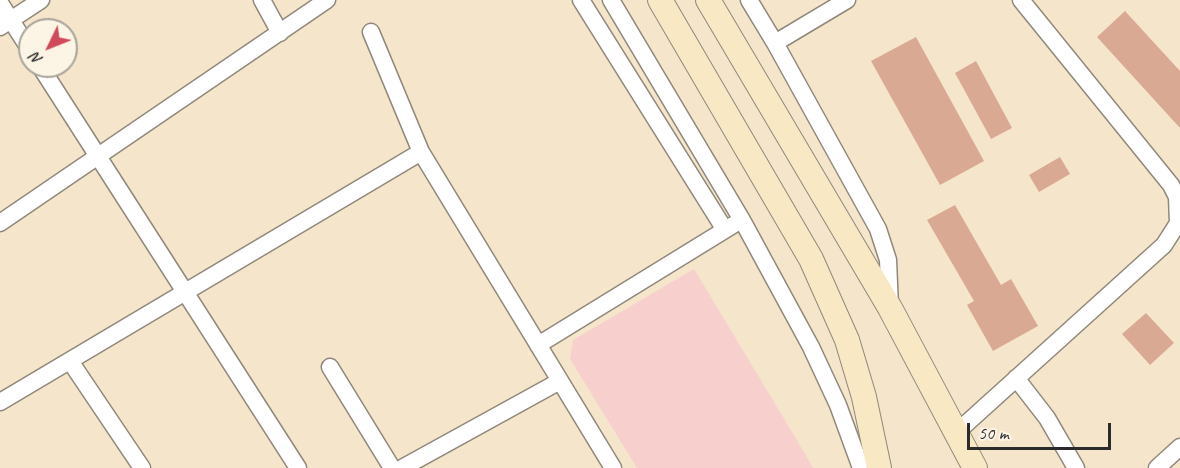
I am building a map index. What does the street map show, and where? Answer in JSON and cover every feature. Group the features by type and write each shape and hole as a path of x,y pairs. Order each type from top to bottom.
{"main road":[{"path":"660,0 811,259 847,339 864,397 879,468"},
{"path":"708,0 890,308 975,468"}],"street":[{"path":"5,24 41,0"},
{"path":"262,0 280,33"},
{"path":"0,223 327,0"},
{"path":"581,0 725,230"},
{"path":"611,0 742,220 811,347 837,405 861,468"},
{"path":"749,0 775,42 878,230 888,260 890,308"},
{"path":"775,42 847,0"},
{"path":"957,432 1164,245 1175,229 1179,210 1171,185 1021,0"},
{"path":"0,3 5,24 18,38"},
{"path":"371,32 421,152 613,468"},
{"path":"48,78 298,468"},
{"path":"0,402 186,294 421,152"},
{"path":"538,345 742,220"},
{"path":"70,361 142,468"},
{"path":"330,367 392,468"},
{"path":"1016,378 1047,418 1076,468"},
{"path":"402,468 560,381"},
{"path":"1157,468 1180,447"}],"shaded area":[{"path":"694,269 813,468 637,468 570,359 573,340"}],"building":[{"path":"1125,11 1180,71 1180,128 1097,37"},
{"path":"916,37 984,161 940,185 871,61"},
{"path":"976,61 1012,128 991,139 955,73"},
{"path":"1060,157 1070,174 1039,192 1029,175"},
{"path":"955,205 1001,285 1011,279 1038,326 993,351 967,305 974,301 927,220"},
{"path":"1146,313 1174,343 1150,365 1122,334"}]}
